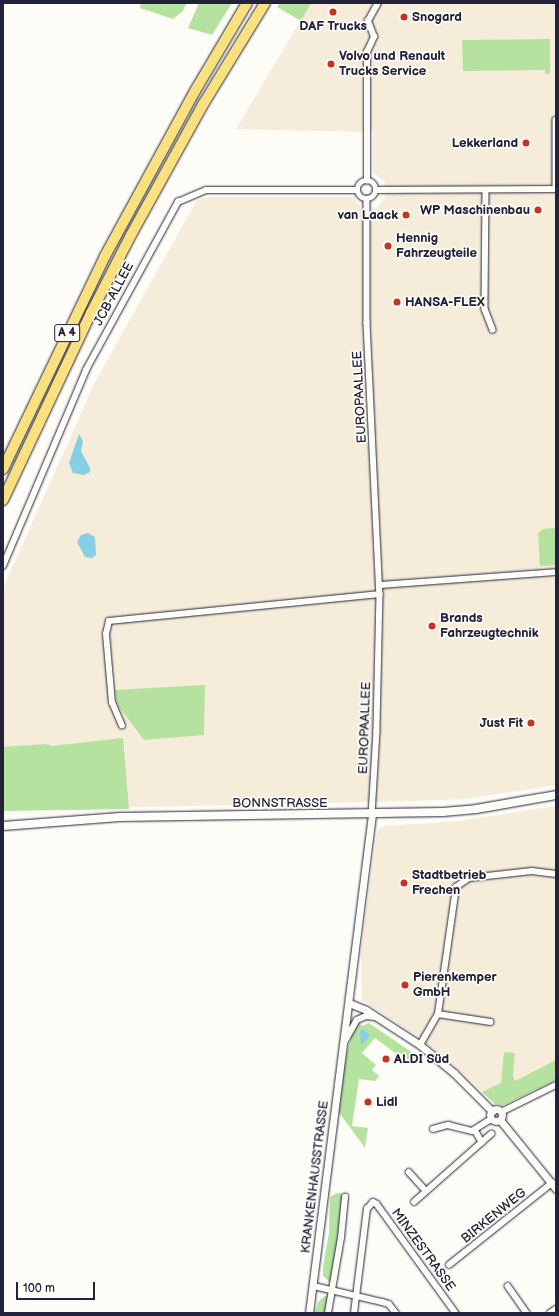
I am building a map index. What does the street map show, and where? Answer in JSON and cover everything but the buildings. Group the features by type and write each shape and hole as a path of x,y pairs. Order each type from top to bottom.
{"highway":[{"name":"A 4","path":"3,469 105,256 195,91 246,3"},
{"name":"A 4","path":"3,500 119,259 204,103 265,3"}],"main road":[{"name":"BONNSTRASSE","path":"3,826 120,817 372,814 476,809 556,795"}],"street":[{"path":"367,181 367,52 374,37 368,21 378,3"},
{"path":"556,120 556,185"},
{"path":"367,181 374,185 376,190 373,197 367,199 361,198 357,190 360,184 367,181"},
{"path":"376,190 556,189"},
{"name":"JCB-ALLEE","path":"3,566 86,370 178,202 206,190 357,190"},
{"path":"486,190 485,309 493,330"},
{"name":"EUROPAALLEE","path":"367,199 367,317 380,585 377,731 372,814"},
{"path":"380,585 556,572"},
{"path":"122,726 112,703 106,634 109,621 380,594"},
{"name":"KRANKENHAUSSTRASSE","path":"310,1313 372,814"},
{"path":"420,1045 438,1014 456,887 469,878 532,871 556,874"},
{"path":"349,1003 379,1018 420,1045 454,1072 492,1111"},
{"path":"438,1014 490,1022"},
{"name":"KRANKENHAUSSTRASSE","path":"344,1043 359,1018 368,1016 379,1018"},
{"path":"501,1112 556,1085"},
{"path":"492,1111 496,1109 501,1112"},
{"path":"491,1119 492,1111"},
{"path":"500,1120 501,1112"},
{"path":"433,1129 448,1125 475,1130 491,1119 500,1120 554,1186"},
{"path":"475,1130 482,1142"},
{"path":"414,1202 491,1134"},
{"path":"409,1172 426,1191"},
{"name":"BIRKENWEG","path":"450,1265 554,1186"},
{"path":"328,1313 334,1291 345,1197"},
{"name":"MINZESTRASSE","path":"357,1296 367,1209 371,1202 377,1204 456,1313"},
{"path":"314,1286 387,1304 396,1313"},
{"path":"508,1286 527,1313"},
{"path":"354,1313 357,1296"},
{"path":"550,1313 556,1309"}],"shaded area":[{"path":"311,3 556,3 556,785 466,799 3,810 3,588 95,382 197,200 210,197 353,197 362,209 376,209 385,197 385,182 373,172 373,132 236,129"},
{"path":"556,806 556,1080 499,1105 423,1040 362,1000 361,953 376,836 378,830 385,826 458,821"}],"green space":[{"path":"141,3 187,3 182,12 173,19 140,8"},
{"path":"199,3 232,3 212,35 188,28"},
{"path":"280,3 311,3 301,21 277,7"},
{"path":"550,39 550,74 545,74 545,70 463,71 462,40"},
{"path":"556,528 556,565 540,566 538,533 543,529"},
{"path":"205,685 204,735 144,740 117,704 115,690"},
{"path":"123,738 129,809 3,811 3,747 46,744 52,746"},
{"path":"358,1022 362,1026 369,1023 420,1058 417,1062 413,1060 410,1064 375,1038 362,1053 376,1065 372,1070 379,1076 375,1081 359,1079 352,1126 368,1128 365,1148 338,1111 345,1060 353,1029"},
{"path":"504,1052 515,1053 513,1076 515,1081 556,1060 556,1080 503,1105 495,1104 482,1092 501,1083"},
{"path":"337,1193 343,1194 333,1285 323,1276 323,1267 329,1233 330,1197"},
{"path":"331,1295 327,1313 315,1313 318,1302 325,1296"}],"water":[{"path":"79,434 83,441 81,451 90,468 90,472 84,475 73,473 69,463"},
{"path":"88,533 95,537 96,555 92,558 85,557 77,542 81,535"},
{"path":"363,1029 370,1035 361,1046 360,1032"}],"place":[{"name":"DAF Trucks","path":"333,12"},
{"name":"Snogard","path":"404,17"},
{"name":"Volvo und Renault Trucks Service","path":"331,64"},
{"name":"Lekkerland","path":"526,143"},
{"name":"WP Maschinenbau","path":"538,210"},
{"name":"van Laack","path":"406,215"},
{"name":"Hennig Fahrzeugteile","path":"388,246"},
{"name":"HANSA-FLEX","path":"397,302"},
{"name":"Brands Fahrzeugtechnik","path":"432,626"},
{"name":"Just Fit","path":"531,723"},
{"name":"Stadtbetrieb Frechen","path":"404,883"},
{"name":"Pierenkemper GmbH","path":"405,985"},
{"name":"ALDI Süd","path":"386,1059"},
{"name":"Lidl","path":"368,1102"}]}
